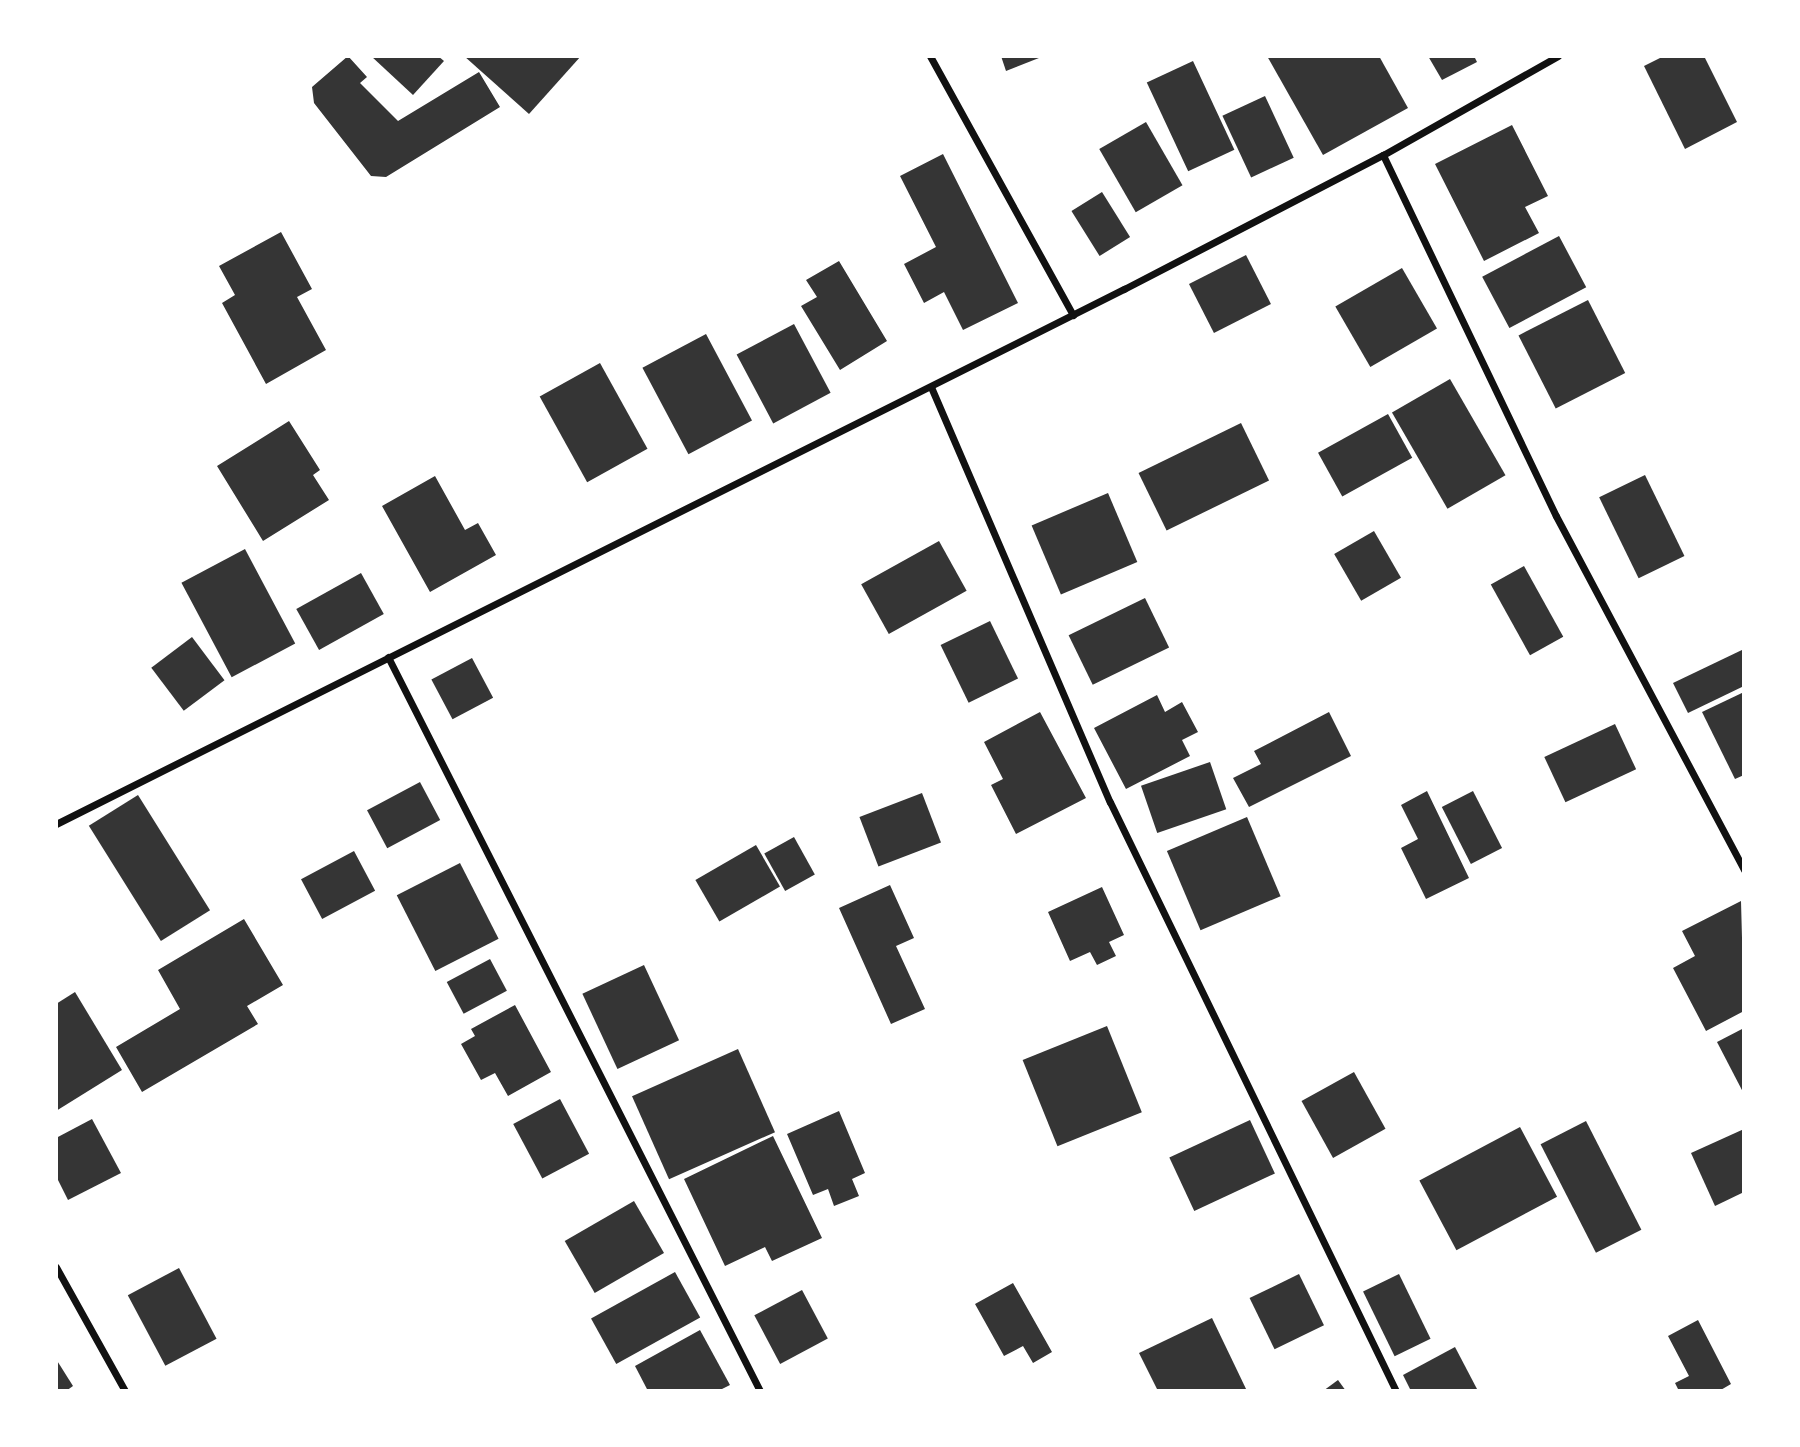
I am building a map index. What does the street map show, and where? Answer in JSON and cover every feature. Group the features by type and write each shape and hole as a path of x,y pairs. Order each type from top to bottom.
{"street":[{"path":"930,56 1073,314"},
{"path":"56,824 931,387 1382,155 1558,56"},
{"path":"1382,155 1556,516 1744,870"},
{"path":"931,387 983,517 1110,802 1396,1391"},
{"path":"388,657 760,1391"},
{"path":"56,1267 125,1391"}],"building":[{"path":"348,56 367,77 360,83 398,121 479,72 500,107 386,177 371,176 314,103 312,87"},
{"path":"371,56 438,56 444,61 413,95"},
{"path":"464,56 581,56 529,114"},
{"path":"1001,56 1044,56 1006,71"},
{"path":"1267,56 1379,56 1408,108 1323,155"},
{"path":"1428,56 1474,56 1477,62 1442,80"},
{"path":"1664,56 1704,56 1737,122 1685,149 1644,66"},
{"path":"1193,61 1234,150 1188,171 1147,83"},
{"path":"1265,96 1294,158 1251,177 1222,116"},
{"path":"1146,122 1182,185 1136,212 1099,149"},
{"path":"1512,125 1548,196 1525,207 1539,233 1484,261 1435,164"},
{"path":"943,154 1018,303 963,330 944,292 924,303 904,264 936,247 900,176"},
{"path":"1102,192 1130,237 1100,256 1071,211"},
{"path":"281,232 312,289 297,297 326,350 266,384 222,303 235,295 219,266"},
{"path":"1559,236 1586,287 1509,328 1482,277"},
{"path":"1246,255 1271,304 1214,333 1189,284"},
{"path":"839,261 887,341 840,370 801,306 817,297 806,280"},
{"path":"1402,268 1437,329 1370,367 1335,306"},
{"path":"1588,300 1625,373 1556,408 1519,335"},
{"path":"794,324 831,393 773,423 737,355"},
{"path":"706,334 752,421 688,454 642,368"},
{"path":"600,363 648,449 587,482 540,396"},
{"path":"1450,379 1506,475 1447,509 1392,412"},
{"path":"1388,414 1412,458 1342,497 1318,453"},
{"path":"289,421 320,470 313,475 329,500 263,541 217,466"},
{"path":"1241,423 1269,481 1167,530 1139,473"},
{"path":"1645,475 1684,556 1639,578 1599,497"},
{"path":"435,476 465,530 478,523 496,555 430,592 382,506"},
{"path":"1108,493 1137,562 1061,594 1032,525"},
{"path":"1374,531 1401,578 1361,601 1334,554"},
{"path":"939,541 967,591 889,634 861,584"},
{"path":"245,549 295,643 232,677 181,583"},
{"path":"1524,566 1563,637 1530,655 1491,584"},
{"path":"361,573 384,614 319,650 296,609"},
{"path":"1145,598 1169,647 1093,685 1069,635"},
{"path":"990,621 1018,679 969,703 941,645"},
{"path":"192,637 224,680 184,711 151,668"},
{"path":"1744,649 1744,686 1688,713 1673,683"},
{"path":"472,658 493,698 453,719 431,680"},
{"path":"1744,692 1744,775 1735,779 1702,712"},
{"path":"1157,695 1165,712 1182,702 1198,732 1182,740 1190,756 1126,789 1094,728"},
{"path":"1040,712 1086,798 1016,834 991,785 1003,779 984,742"},
{"path":"1329,712 1351,756 1249,807 1233,778 1261,764 1254,751"},
{"path":"1615,724 1636,769 1565,802 1544,757"},
{"path":"1210,762 1226,809 1157,833 1141,786"},
{"path":"420,782 440,820 387,848 367,810"},
{"path":"1427,791 1469,878 1426,899 1401,848 1418,839 1401,805"},
{"path":"1473,791 1502,848 1471,864 1442,807"},
{"path":"922,793 941,842 878,866 859,817"},
{"path":"138,795 210,910 161,941 89,826"},
{"path":"1247,817 1281,896 1201,930 1167,851"},
{"path":"794,837 815,875 785,891 764,853"},
{"path":"756,845 780,887 719,922 695,880"},
{"path":"354,851 375,891 322,919 301,879"},
{"path":"460,863 499,939 435,971 397,895"},
{"path":"890,885 914,938 896,946 925,1009 891,1024 839,908"},
{"path":"1102,887 1124,935 1109,942 1116,956 1097,965 1090,952 1070,961 1048,912"},
{"path":"1741,901 1744,1011 1706,1031 1673,968 1695,956 1682,931"},
{"path":"244,919 283,985 247,1006 258,1024 142,1092 116,1047 180,1009 158,970"},
{"path":"490,959 507,991 464,1014 447,982"},
{"path":"644,965 679,1040 617,1069 582,994"},
{"path":"75,992 122,1070 56,1111 56,1004"},
{"path":"515,1005 551,1072 508,1096 495,1073 481,1080 461,1044 475,1036 471,1029"},
{"path":"1107,1026 1142,1112 1057,1146 1023,1060"},
{"path":"1744,1028 1744,1094 1717,1042"},
{"path":"738,1049 775,1132 669,1179 632,1096"},
{"path":"1354,1072 1386,1129 1333,1158 1302,1101"},
{"path":"560,1099 589,1154 542,1179 513,1124"},
{"path":"839,1111 865,1173 852,1179 859,1196 834,1206 828,1189 813,1195 787,1134"},
{"path":"92,1119 121,1173 68,1200 56,1176 56,1138"},
{"path":"1250,1120 1275,1173 1194,1211 1169,1158"},
{"path":"1586,1121 1641,1230 1596,1253 1541,1144"},
{"path":"1520,1127 1557,1197 1456,1250 1419,1181"},
{"path":"1744,1129 1744,1192 1715,1206 1691,1153"},
{"path":"773,1136 822,1238 772,1261 765,1247 725,1266 684,1179"},
{"path":"634,1201 664,1253 595,1293 565,1241"},
{"path":"179,1268 217,1339 165,1366 128,1295"},
{"path":"675,1272 700,1317 616,1364 591,1319"},
{"path":"1299,1274 1324,1325 1275,1349 1250,1298"},
{"path":"1399,1274 1431,1339 1395,1356 1363,1292"},
{"path":"1013,1283 1052,1352 1033,1363 1023,1346 1004,1356 975,1304"},
{"path":"802,1290 828,1339 780,1364 754,1315"},
{"path":"1212,1318 1247,1391 1158,1391 1139,1353"},
{"path":"1698,1320 1731,1384 1719,1391 1679,1391 1675,1383 1689,1376 1668,1336"},
{"path":"700,1330 730,1385 718,1391 648,1391 635,1366"},
{"path":"1455,1347 1477,1389 1411,1391 1403,1375"},
{"path":"56,1359 73,1386 66,1391 56,1391"},
{"path":"1338,1380 1346,1391 1323,1391"}]}
